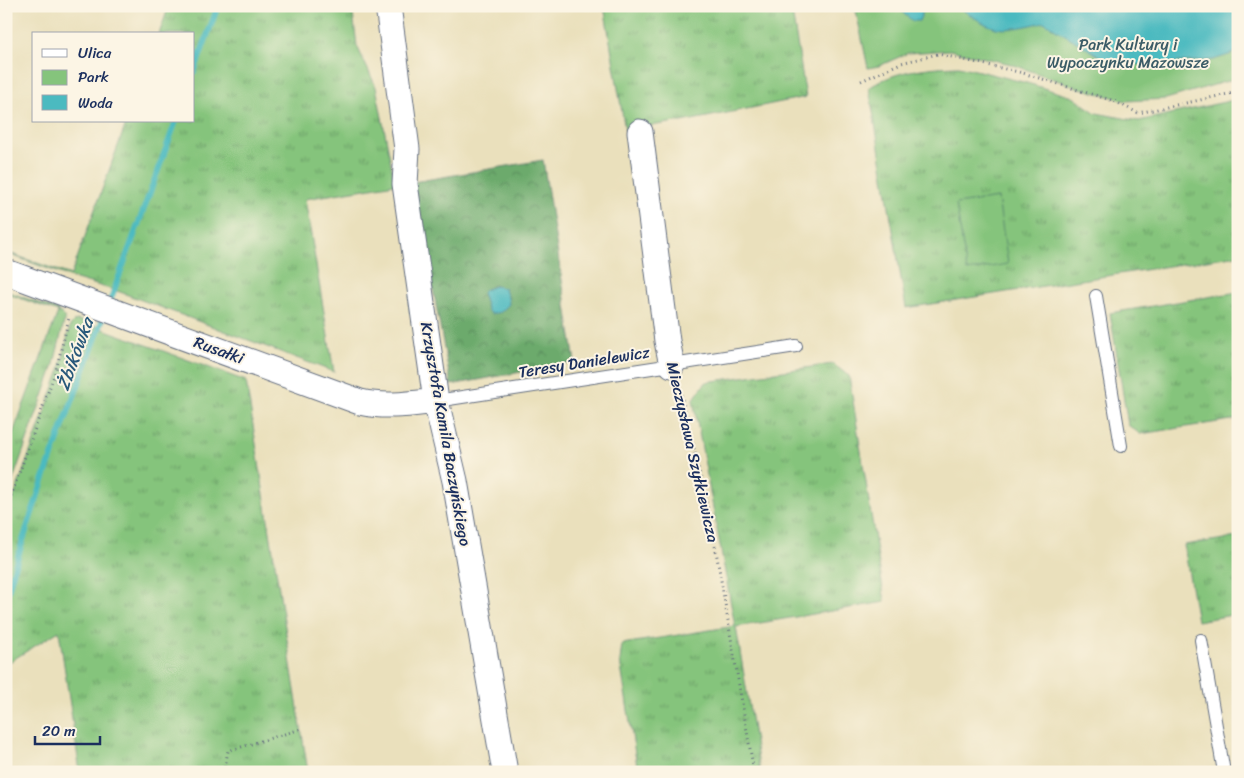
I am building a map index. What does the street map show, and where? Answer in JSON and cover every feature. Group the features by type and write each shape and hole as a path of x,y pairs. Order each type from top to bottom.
{"street":[{"name":"Krzysztofa Kamila Baczyńskiego","path":"388,6 406,149 405,184 436,401 456,481 505,772"},
{"name":"Mieczysława Szyłkiewicza","path":"640,132 672,365"},
{"name":"Rusałki","path":"6,272 76,305 135,318 360,402 391,406 436,401"}],"lane":[{"path":"1096,296 1121,446"},
{"name":"Teresy Danielewicz","path":"436,401 796,346"},
{"path":"1201,640 1224,772"}],"path":[{"path":"861,81 901,64 938,54 1023,73 1114,101 1138,113 1238,92"},
{"path":"6,510 57,369 60,352 76,305"},
{"name":"Mieczysława Szyłkiewicza","path":"672,365 680,386 711,522 754,772"},
{"path":"224,772 228,751 301,729"}],"green space":[{"path":"169,6 352,6 357,46 376,87 395,184 305,199 334,372 120,292 70,277 6,253 71,275 127,122 195,122 195,32 160,32"},
{"path":"604,6 791,6 806,97 682,122 625,130"},
{"name":"Park Kultury i Wypoczynku Mazowsze","path":"855,6 1238,6 1238,78 1166,99 1126,101 1076,87 1011,64 950,50 908,53 879,66 868,68"},
{"path":"959,66 1073,97 1096,113 1139,121 1238,99 1238,255 906,308 869,88 901,73 936,67"},
{"path":"543,160 575,362 451,385 413,182"},
{"path":"998,198 1008,264 967,271 956,204"},
{"path":"6,291 58,310 58,312 6,293"},
{"path":"1238,292 1238,419 1140,434 1128,425 1110,313"},
{"path":"58,312 65,318 53,368 6,499 6,452"},
{"path":"78,320 246,381 308,772 80,772 59,631 6,664 6,518 60,370 70,326 74,321"},
{"path":"833,364 849,376 885,602 736,627 760,772 638,772 620,661 622,644 735,626 693,400 706,382"},
{"path":"1238,537 1238,614 1197,621 1184,545"}],"water":[{"path":"899,6 925,6 919,21 913,21 904,14"},
{"path":"957,6 1238,6 1238,52 1213,60 1131,65 1111,63 1044,22 1001,29 981,21"},
{"path":"495,286 504,288 509,304 501,312 491,314 488,311 482,293 484,290"}],"waterway":[{"name":"Żbikówka","path":"195,69 218,6"},
{"name":"Żbikówka","path":"109,304 176,122"},
{"name":"Żbikówka","path":"6,598 52,454 105,313"}]}
